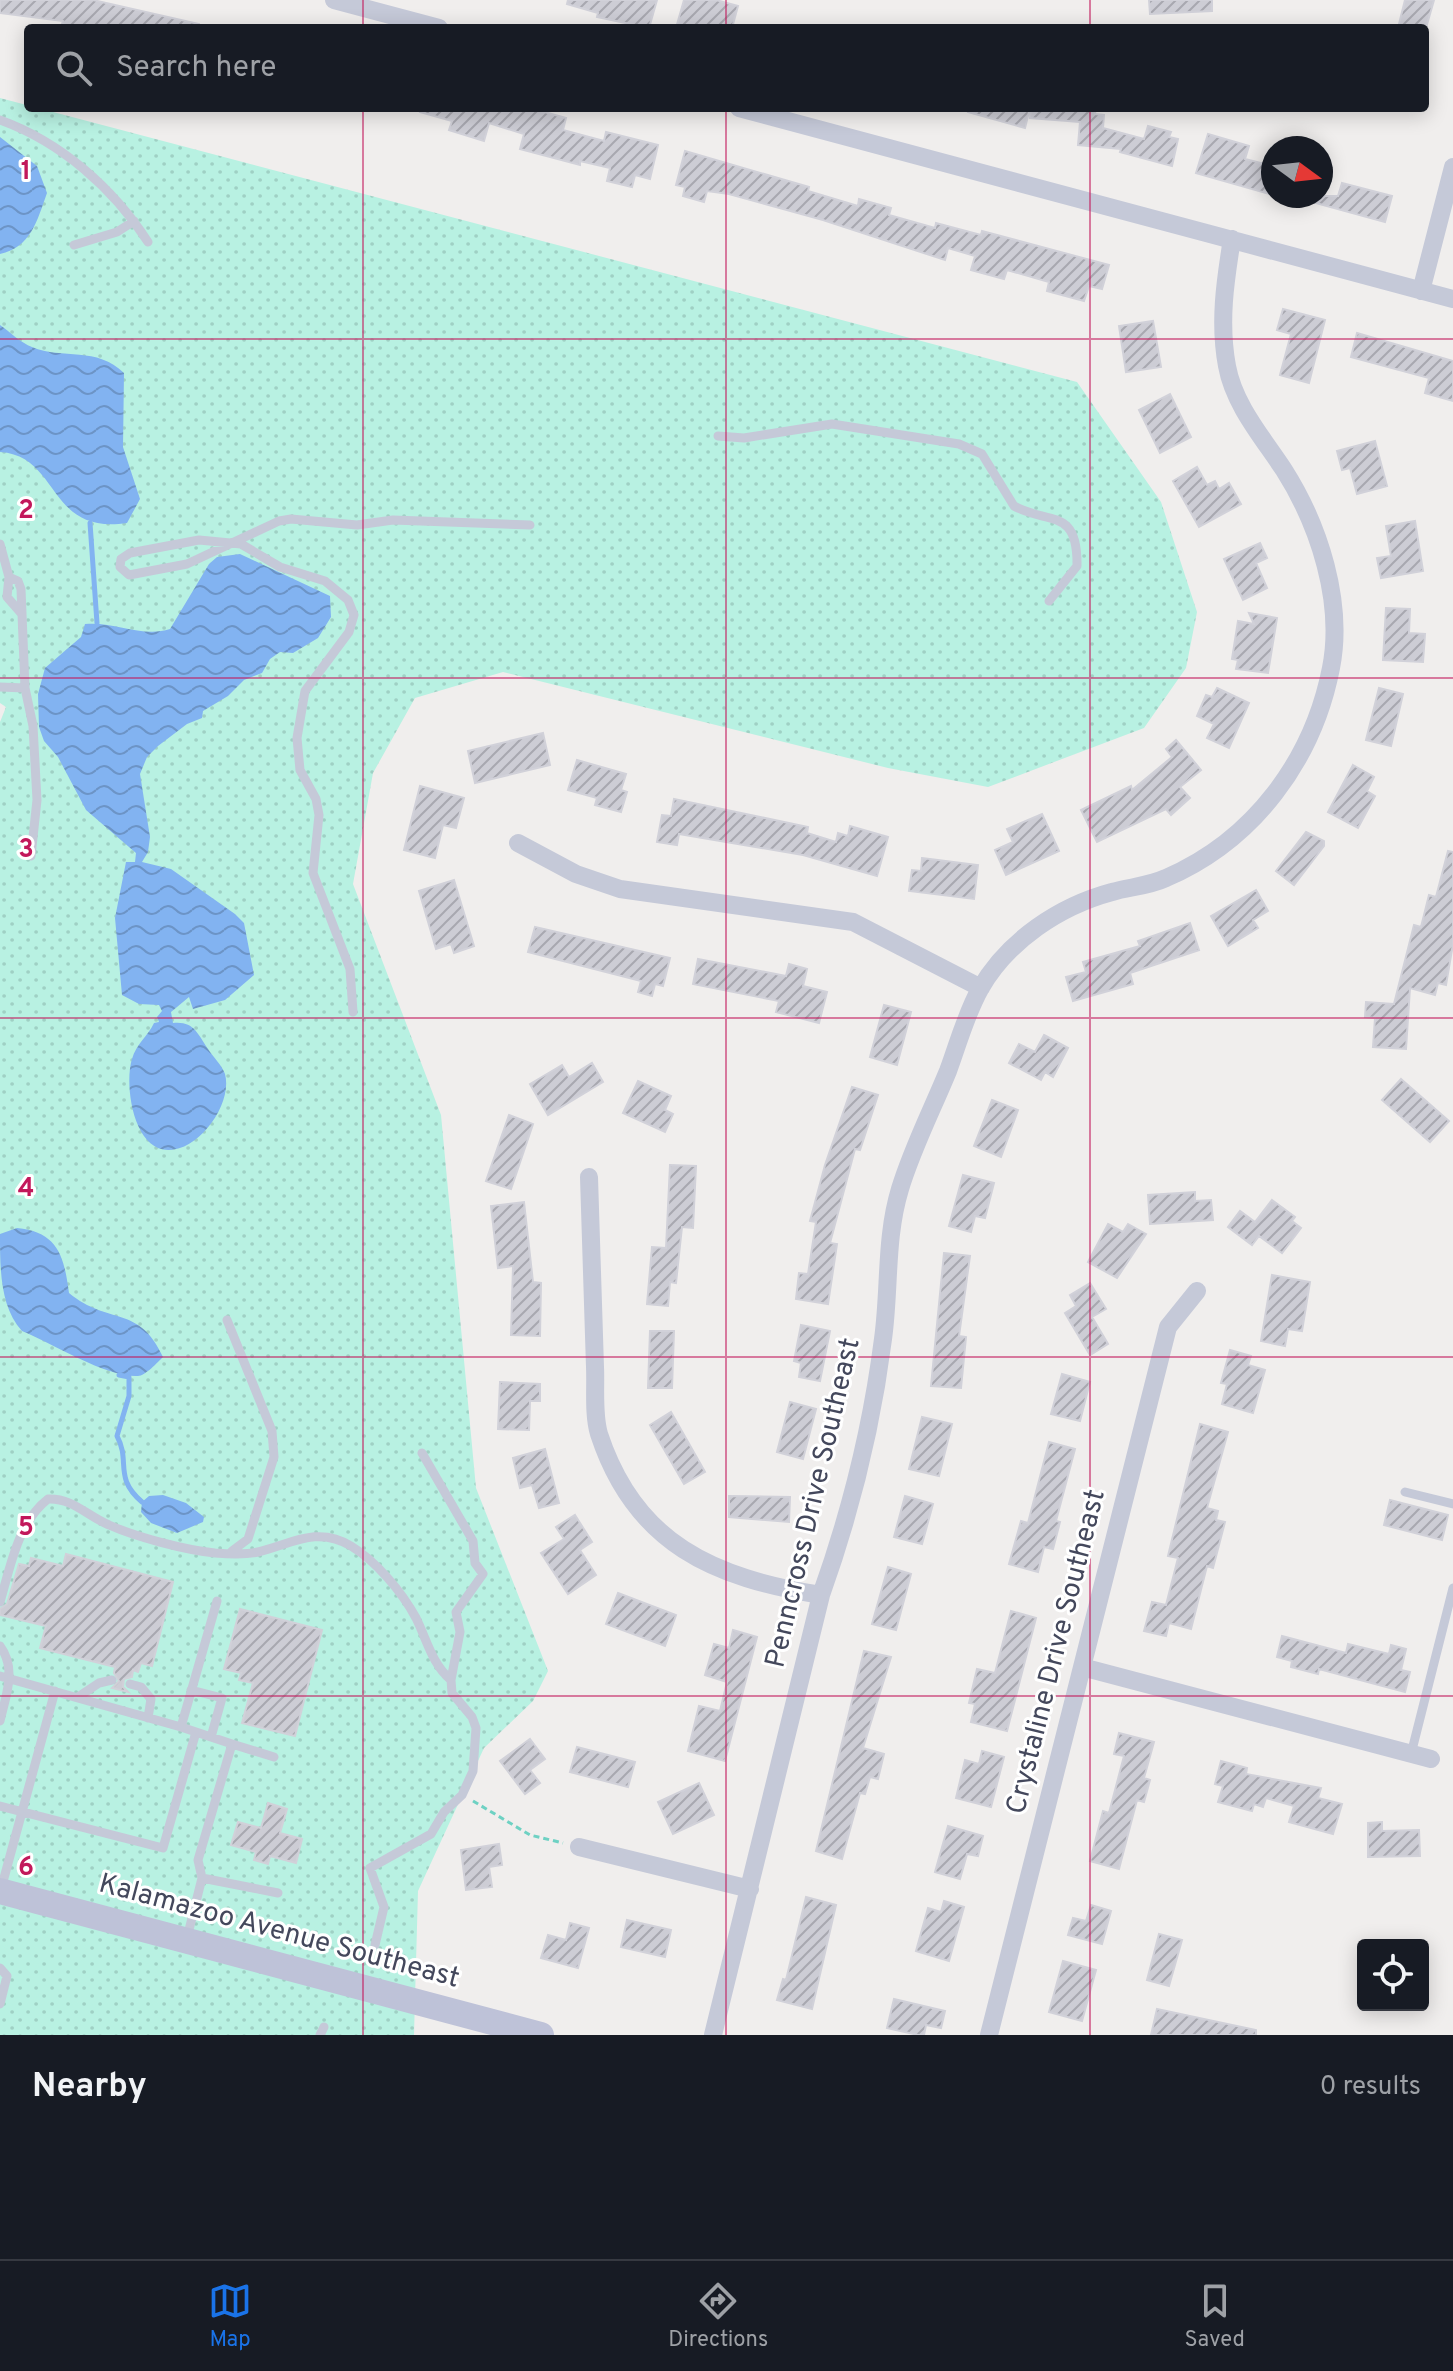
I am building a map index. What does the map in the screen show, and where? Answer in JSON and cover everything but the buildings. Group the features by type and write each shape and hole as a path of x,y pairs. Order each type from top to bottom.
{"street":[{"path":"334,0 424,24"},
{"path":"754,112 1453,299"},
{"path":"1421,291 1453,167"},
{"name":"Penncross Drive Southeast","path":"713,2035 821,1595 837,1550 884,1338 887,1264 900,1190 981,988 1029,933 1065,908 1164,880 1239,832 1300,760 1321,713 1333,662 1332,603 1324,559 1307,509 1259,436 1227,369 1222,304 1232,239"},
{"path":"518,843 576,874 620,889 853,922 981,988"},
{"path":"589,1177 598,1431 621,1486 648,1523 680,1550 766,1586 821,1595"},
{"name":"Crystaline Drive Southeast","path":"989,2035 1168,1327 1197,1291"},
{"path":"1082,1667 1431,1759"},
{"path":"579,1847 750,1889"},
{"name":"Kalamazoo Avenue Southeast","path":"0,1892 541,2035"}],"lane":[{"path":"0,120 36,135 67,156 117,198 148,242"},
{"path":"74,245 117,232 134,221"},
{"path":"718,436 744,438 832,424 953,442 982,454 1014,506 1057,517 1071,533 1077,566 1049,601"},
{"path":"353,1012 350,969 313,873 319,815 316,799 300,770 297,738 305,691 349,632 354,615 348,600 325,581 280,567 241,544 229,545 199,540 130,553 121,559 120,567 129,575 165,570 229,545 279,521 291,519 357,525 393,520 530,525"},
{"path":"0,544 9,577 7,597 21,613"},
{"path":"9,577 18,581 21,589 25,688 33,726 37,800 31,856"},
{"path":"0,687 25,688"},
{"path":"227,1320 272,1431 274,1457 248,1539 229,1553"},
{"path":"375,1945 384,1907 370,1868 431,1834 444,1812 462,1795 473,1771 478,1737 472,1717 452,1693 451,1680 460,1632 456,1612 483,1574 475,1563 473,1541 422,1453"},
{"path":"1405,1492 1453,1504"},
{"path":"0,1602 13,1554 29,1520 48,1499 61,1499 108,1525 185,1547 256,1553 296,1537 315,1536 349,1544 404,1596 437,1668 451,1680"},
{"path":"1411,1754 1453,1588"},
{"path":"181,1727 217,1601"},
{"path":"0,1646 10,1665 5,1678 0,1721"},
{"path":"5,1678 181,1727 274,1757"},
{"path":"78,1697 99,1683 112,1680"},
{"path":"130,1684 141,1687 151,1699 148,1718"},
{"path":"191,1690 222,1698 211,1737"},
{"path":"0,1892 55,1691"},
{"path":"0,1806 163,1848 196,1732"},
{"path":"186,1941 202,1878 198,1860 232,1744"},
{"path":"202,1878 278,1893"},
{"path":"0,1968 7,1976 0,2004"}],"path":[{"path":"462,1795 530,1835 579,1847"}],"green space":[{"path":"0,98 24,104 24,112 53,112 1077,382 1161,502 1197,612 1186,668 1144,728 988,787 888,768 503,672 415,698 373,773 353,884 441,1115 476,1488 548,1671 533,1701 484,1748 418,1891 414,2035 0,2035 0,722 6,707 0,703"}],"water":[{"path":"0,137 37,166 47,193 36,223 26,239 11,251 0,254"},
{"path":"0,325 32,347 103,359 124,373 123,447 140,499 127,523 101,524 82,518 67,507 34,466 20,457 0,452"},
{"path":"240,554 330,596 331,617 318,638 293,653 280,652 270,659 262,673 244,680 228,696 203,711 202,718 187,724 158,746 147,757 140,774 150,837 148,852 142,862 171,869 244,923 254,975 225,1000 193,1009 189,997 171,1012 173,1023 186,1024 198,1033 224,1071 226,1086 219,1111 202,1134 180,1148 169,1150 147,1140 139,1128 129,1084 134,1054 154,1023 159,1022 157,1017 162,1011 159,1005 139,1004 122,995 115,918 126,862 135,862 136,853 86,810 58,757 44,741 39,727 38,694 45,668 81,637 85,624 149,632 170,629 209,564 217,557"},
{"path":"17,1228 42,1235 56,1248 65,1268 69,1293 84,1303 144,1329 163,1357 141,1375 126,1375 96,1366 22,1331 5,1299 0,1261 0,1234"},
{"path":"163,1495 186,1503 204,1517 203,1522 177,1533 151,1523 141,1512 142,1502 149,1496"}],"waterway":[{"path":"90,523 97,623"},
{"path":"119,1375 129,1377 129,1396 117,1436 128,1485 142,1502"}]}
